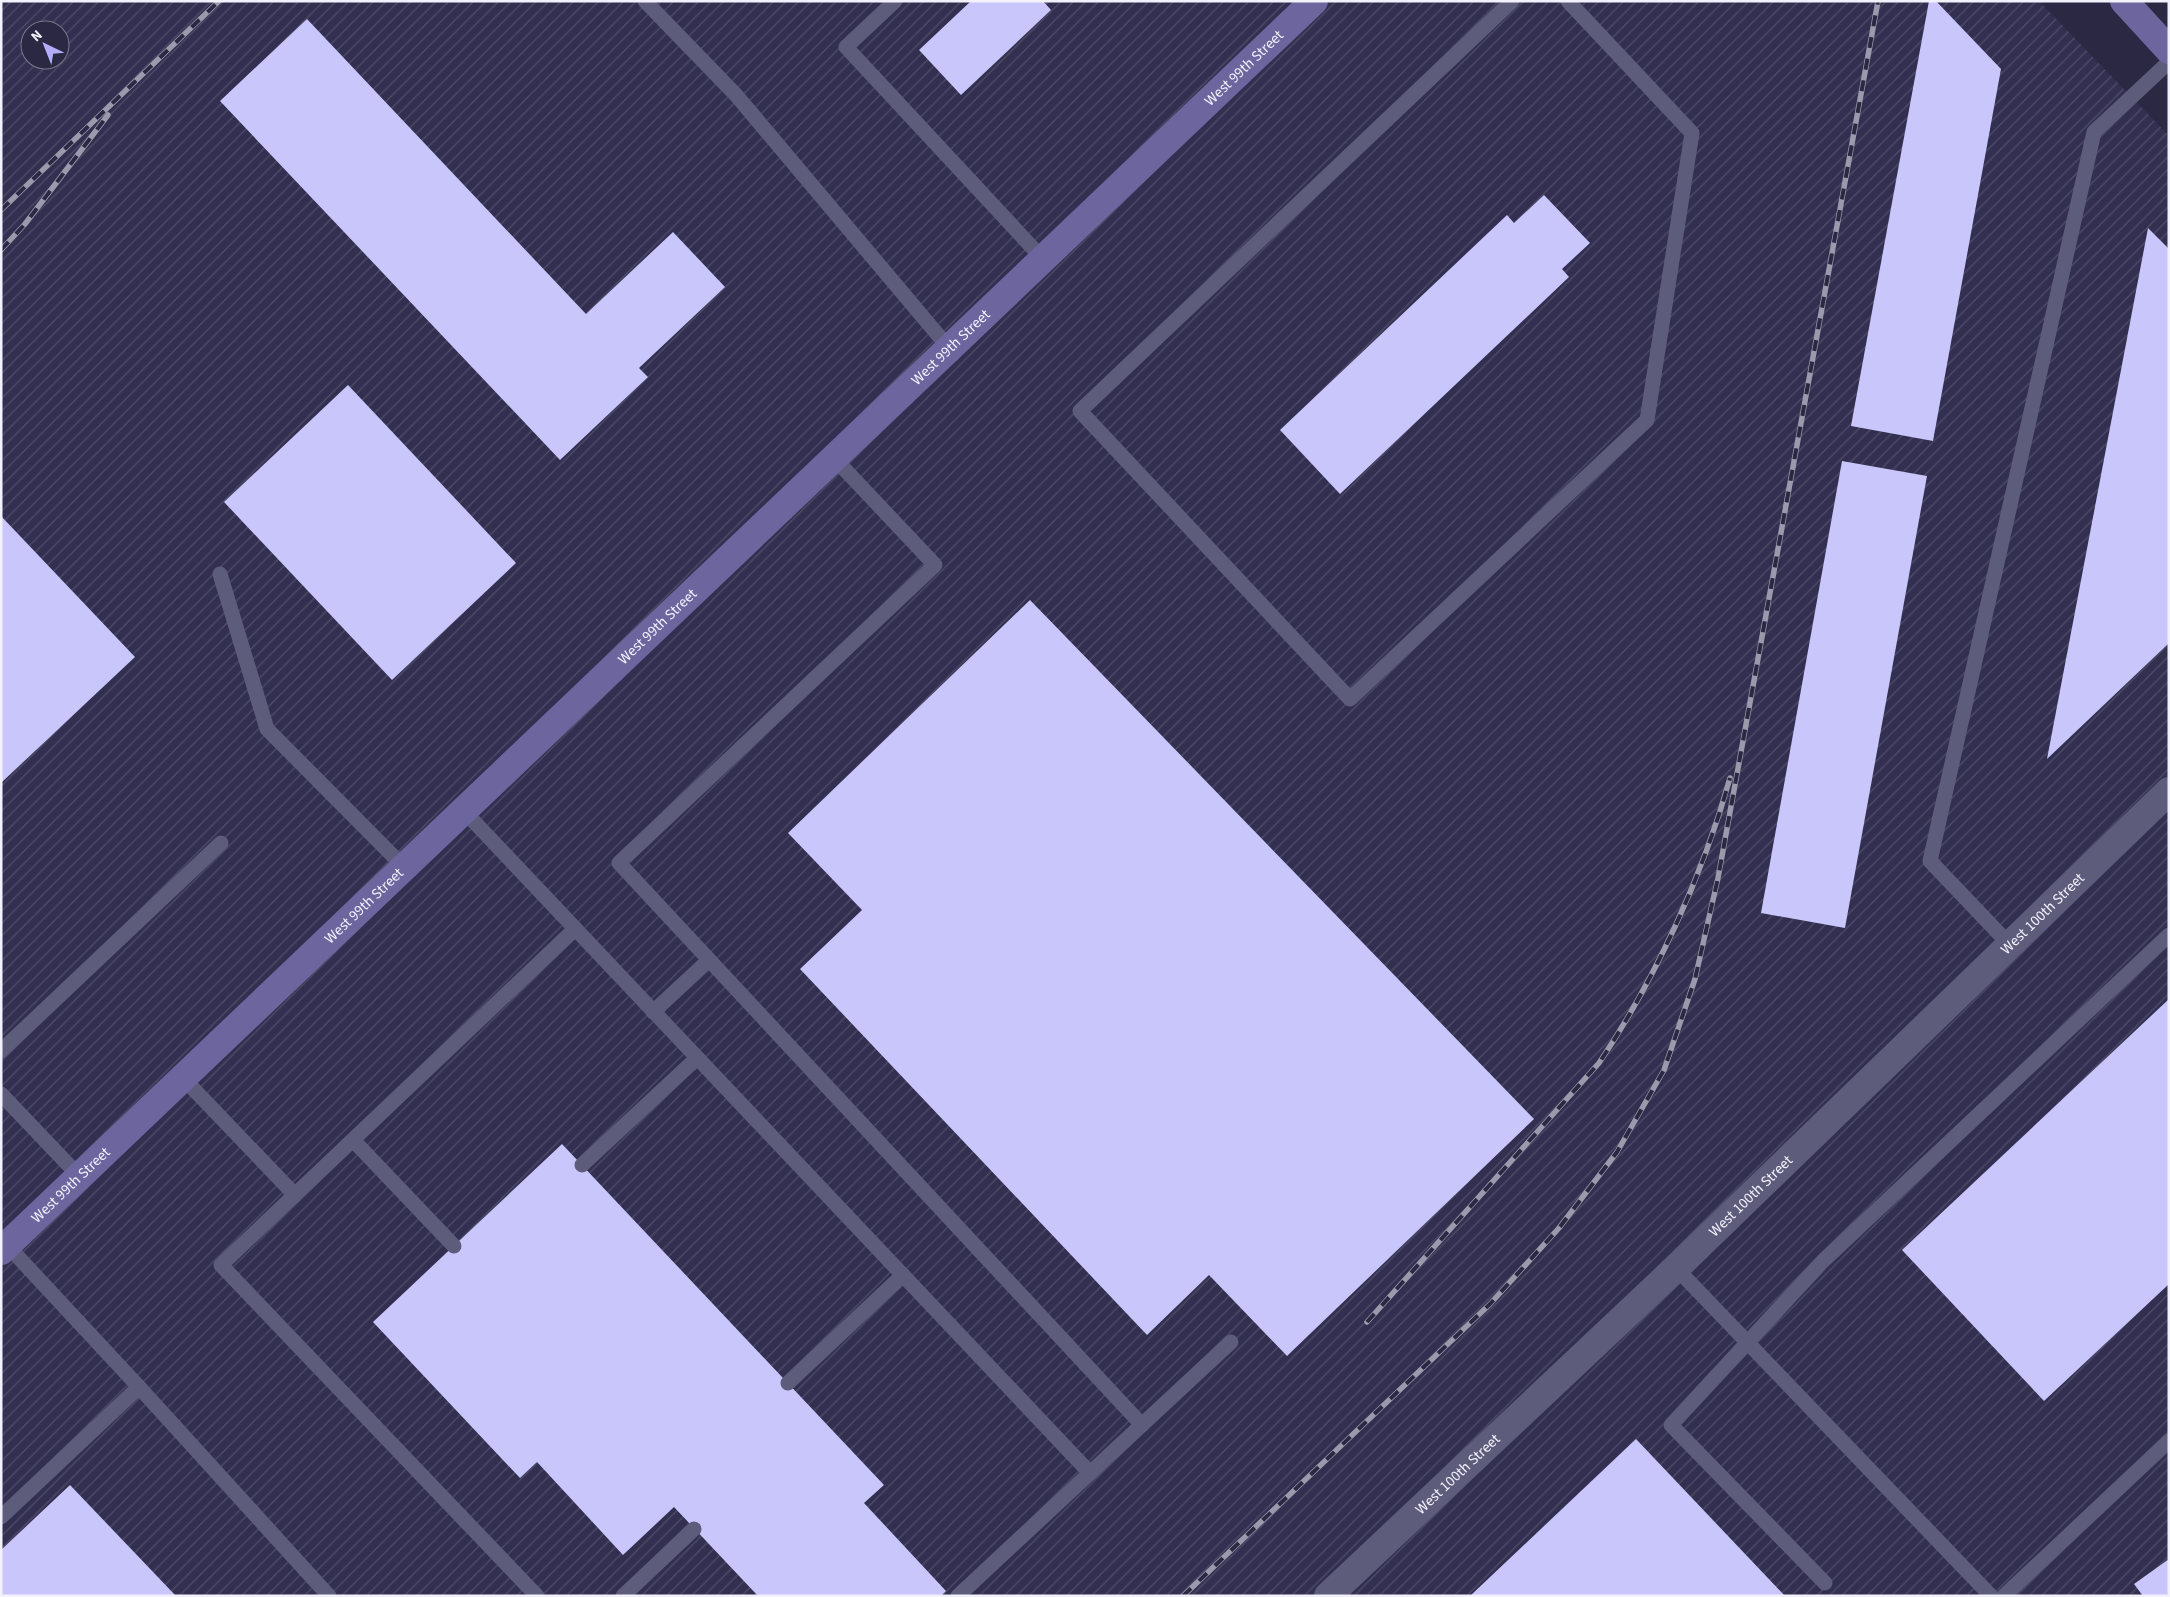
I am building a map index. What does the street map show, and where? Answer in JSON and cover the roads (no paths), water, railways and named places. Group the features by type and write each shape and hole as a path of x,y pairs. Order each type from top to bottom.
{"street":[{"name":"West 99th Street","path":"4,1248 1314,1"},
{"path":"2124,1 2169,50"},
{"name":"West 100th Street","path":"1328,1596 1676,1268 2169,791"}],"lane":[{"path":"645,1 736,95 950,348"},
{"path":"895,1 846,47 1043,259"},
{"path":"1512,1 1080,411 1350,699 1647,420 1692,133 1568,1"},
{"path":"2010,945 1930,861 2094,132 2169,62"},
{"path":"834,458 935,566 619,863 1142,1425"},
{"path":"220,574 267,729 404,867"},
{"path":"464,811 1090,1473"},
{"path":"1,1052 221,843"},
{"path":"537,1596 221,1265 575,929"},
{"path":"1824,1584 1671,1425 1823,1261 2169,936"},
{"path":"653,1012 709,960"},
{"path":"582,1165 697,1058"},
{"path":"183,1078 296,1195"},
{"path":"1,1094 80,1177"},
{"path":"353,1140 454,1246"},
{"path":"4,1248 138,1387 329,1596"},
{"path":"1676,1268 1991,1596"},
{"path":"788,1383 903,1275"},
{"path":"958,1596 1231,1342"},
{"path":"1,1516 138,1387"},
{"path":"2004,1596 2169,1441"},
{"path":"623,1596 694,1529"}],"railway":[{"path":"1,210 219,1"},
{"path":"1183,1596 1490,1304 1559,1228 1617,1152 1664,1070 1695,979 1718,878 1878,1"},
{"path":"1,250 25,224 108,115"},
{"path":"1367,1322 1599,1063 1639,997 1675,926 1706,852 1730,778"}]}
